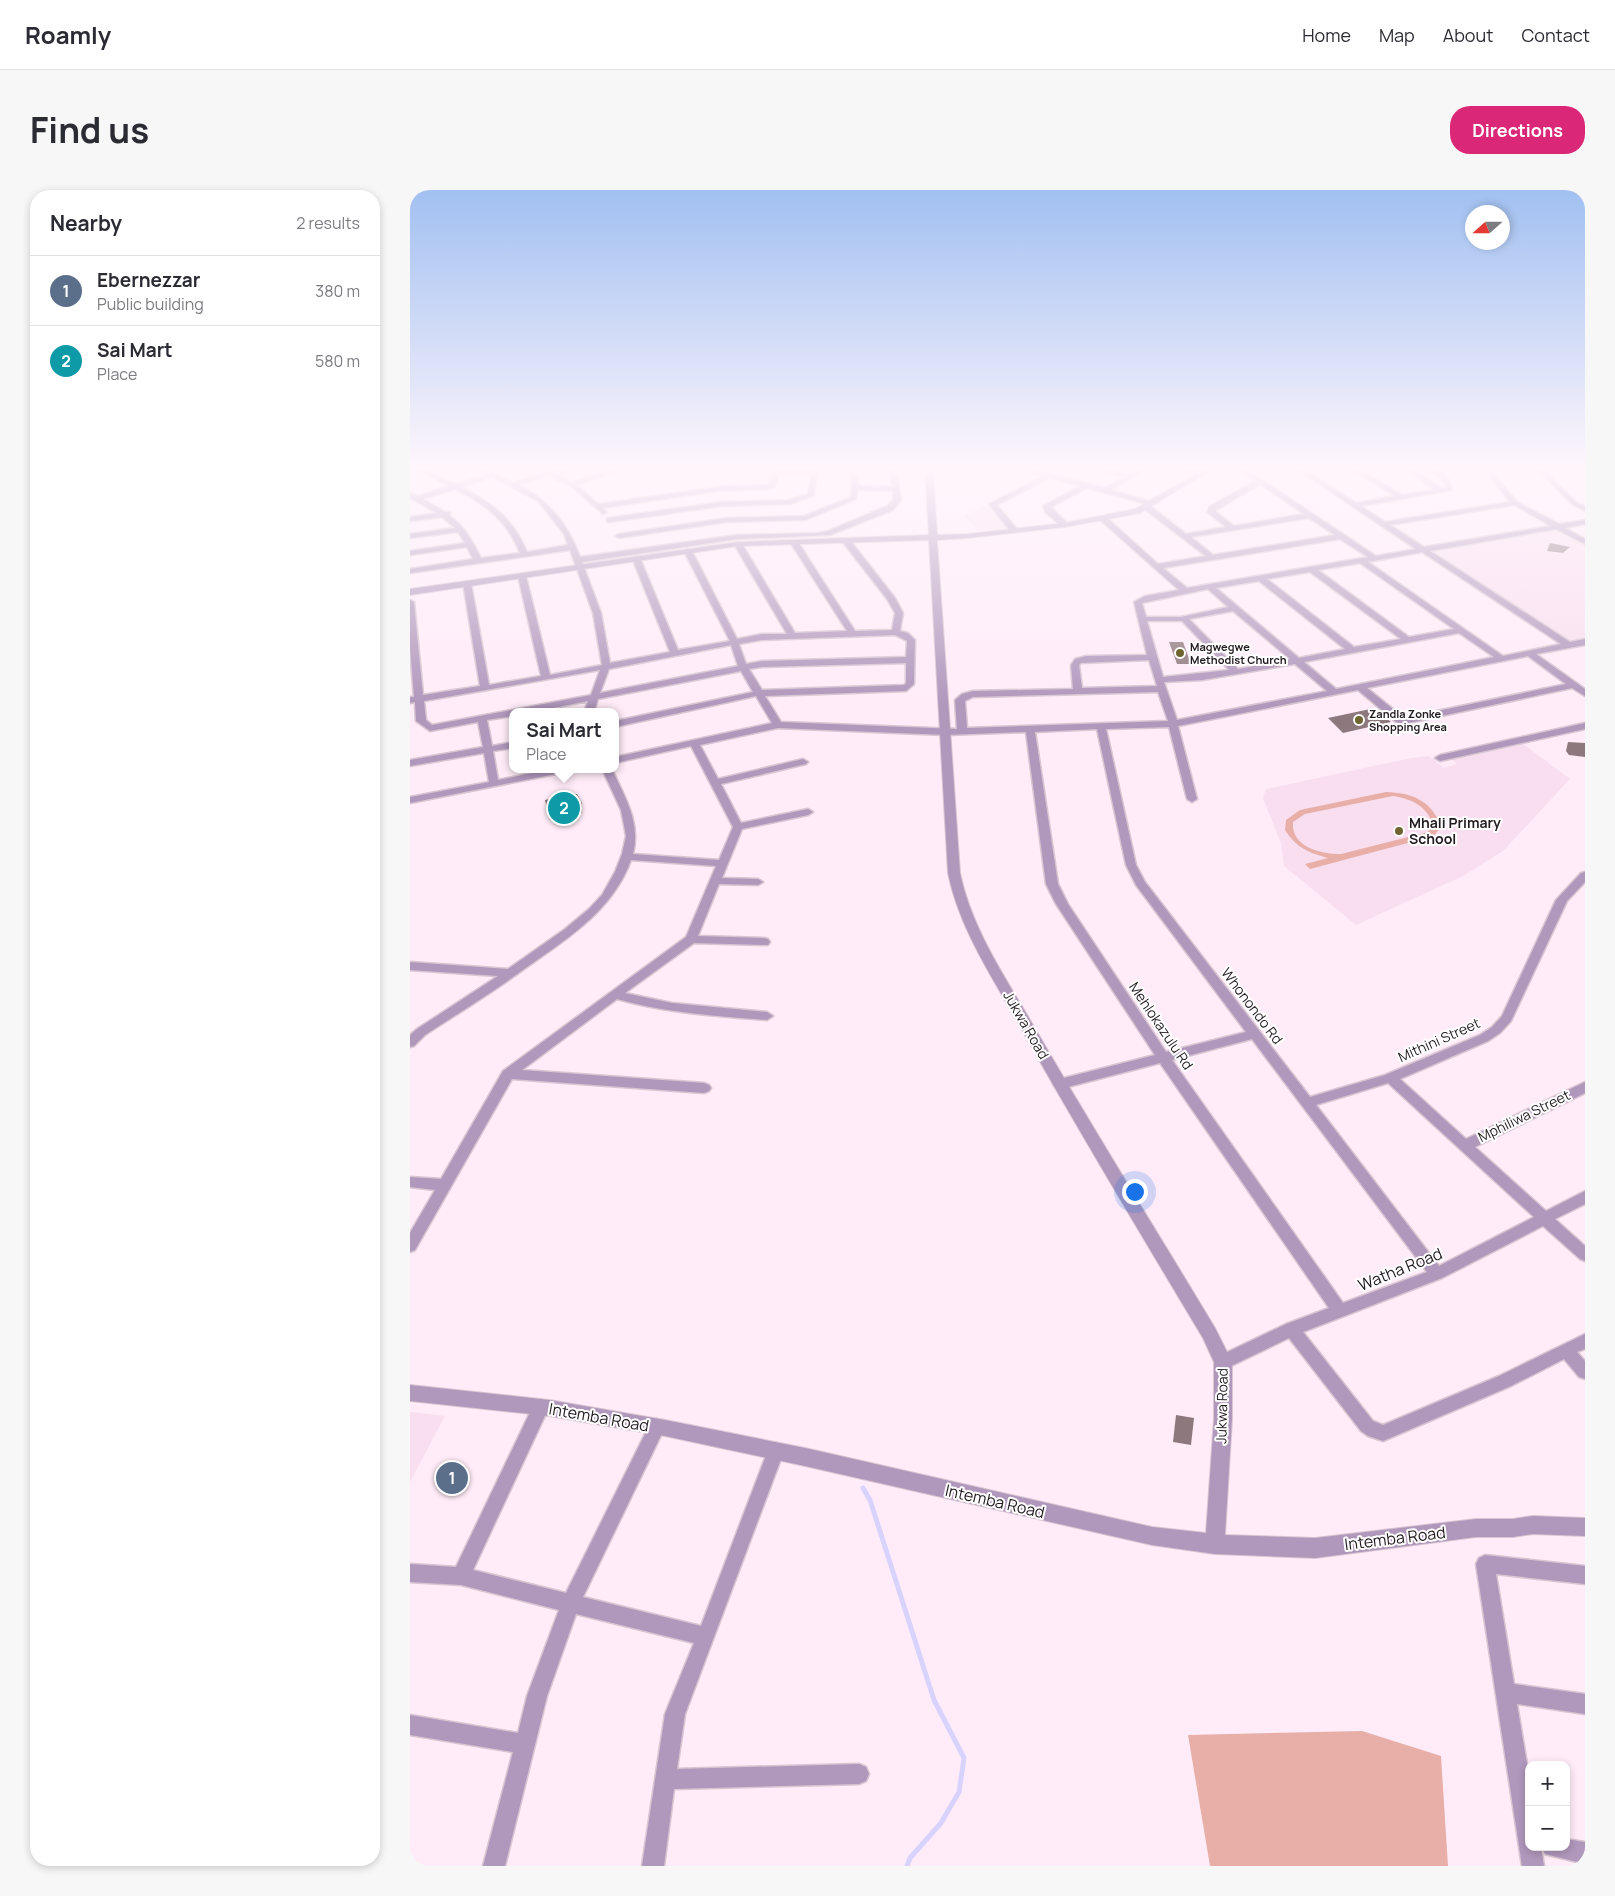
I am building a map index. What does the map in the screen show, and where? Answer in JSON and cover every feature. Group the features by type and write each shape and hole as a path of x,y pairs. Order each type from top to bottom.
{"street":[{"path":"410,553 442,548"},
{"path":"473,548 478,561"},
{"path":"522,548 524,554"},
{"path":"410,571 565,548"},
{"path":"573,548 597,613 606,665 589,708"},
{"path":"623,548 625,553"},
{"path":"410,592 522,576 625,553 672,548"},
{"path":"579,563 636,558 698,548"},
{"path":"740,548 791,634"},
{"path":"798,548 852,633"},
{"path":"852,548 891,598 899,613 896,632"},
{"name":"Jukwa Road","path":"935,548 954,873 959,898 974,935 1060,1084 1209,1333 1223,1362 1223,1419 1215,1544"},
{"path":"1137,548 1185,591"},
{"path":"1201,548 1213,558"},
{"path":"1158,566 1270,548"},
{"path":"1360,548 1374,558"},
{"path":"1420,548 1568,645"},
{"path":"1192,799 1174,724 1160,685 1138,602 1148,598 1185,591 1433,548"},
{"path":"688,551 734,641 743,667 778,725"},
{"path":"636,558 674,652"},
{"path":"1362,560 1502,659"},
{"path":"1311,569 1408,640"},
{"path":"522,576 546,678"},
{"path":"1261,578 1352,650"},
{"path":"467,583 485,688"},
{"path":"1210,587 1334,692"},
{"path":"410,602 421,721 430,728 509,714"},
{"path":"1141,619 1184,619 1234,608"},
{"path":"1184,619 1236,672"},
{"path":"962,731 960,700 965,696 973,694 1078,691 1160,685 1461,630"},
{"path":"410,700 546,678 734,641 791,634 896,632 905,635 911,640 910,684 906,688 759,693 619,723"},
{"path":"619,759 778,725 946,732 1174,724 1585,642"},
{"path":"1529,654 1585,693"},
{"path":"1078,691 1075,665 1078,661 1086,659 1152,657"},
{"path":"539,708 743,667 778,663 910,660"},
{"path":"1361,688 1399,720 1404,720 1574,685"},
{"path":"482,718 494,784"},
{"path":"1440,758 1585,726"},
{"name":"Whonondo Rd","path":"1101,728 1131,865 1140,883 1437,1274"},
{"name":"Mehlokazulu Rd","path":"1030,729 1052,884 1062,904 1163,1057 1340,1311"},
{"path":"695,744 738,827"},
{"path":"410,763 509,746"},
{"path":"714,783 803,762"},
{"path":"410,800 548,773"},
{"path":"410,1043 416,1031 512,973 554,943 600,904 612,887 627,858 630,845 630,820 609,773"},
{"path":"738,827 808,812"},
{"path":"410,1246 508,1074 691,939 738,827"},
{"path":"627,858 723,863"},
{"name":"Mithini Street","path":"1307,1103 1390,1078 1484,1038 1496,1030 1507,1018 1562,900 1585,874"},
{"path":"716,881 758,882"},
{"path":"691,939 764,942"},
{"path":"410,966 512,973"},
{"path":"616,995 667,1008 767,1016"},
{"path":"1060,1084 1254,1034"},
{"path":"508,1074 704,1088"},
{"path":"1390,1078 1585,1255"},
{"name":"Mphiliwa Street","path":"1464,1146 1585,1087"},
{"path":"410,1182 444,1185"},
{"name":"Watha Road","path":"1223,1362 1292,1329 1437,1274 1585,1197"},
{"path":"1292,1329 1367,1426 1374,1431 1384,1432 1505,1381 1585,1340"},
{"path":"1566,1351 1585,1372"},
{"name":"Intemba Road","path":"410,1393 541,1407 656,1427 776,1451 1152,1536 1215,1544 1315,1548 1476,1528 1513,1528 1533,1525 1585,1527"},
{"path":"462,1576 541,1407"},
{"path":"494,1866 536,1696 571,1603 656,1427"},
{"path":"653,1866 675,1714 776,1451"},
{"path":"1525,1818 1485,1564 1585,1575"},
{"path":"410,1574 462,1576 706,1637"},
{"path":"1504,1692 1585,1704"},
{"path":"410,1725 525,1744"},
{"path":"667,1779 858,1774"},
{"path":"1570,1850 1585,1853"},
{"path":"1531,1851 1533,1866"}],"shaded area":[{"path":"1443,548 1585,548 1585,639 1573,642 1564,640 1427,551"},
{"name":"Mhali Primary School","path":"1522,743 1570,779 1503,851 1463,876 1356,925 1284,866 1281,843 1263,798 1266,789 1411,758 1429,756 1444,768 1457,764 1451,759"},
{"path":"1386,792 1404,794 1426,804 1437,817 1441,826 1434,836 1310,869 1305,864 1328,858 1314,854 1298,845 1285,830 1286,820 1300,810","holes":["1393,796 1417,804 1425,811 1432,822 1428,832 1341,854 1333,854 1308,847 1297,838 1294,831 1293,822 1305,814"]},
{"path":"410,1412 445,1416 410,1482"},
{"path":"1362,1731 1441,1756 1448,1866 1210,1866 1188,1735"}],"building":[{"path":"1548,548 1569,548 1563,553 1547,551"},
{"name":"Magwegwe Methodist Church","path":"1169,642 1183,642 1191,664 1177,664"},
{"name":"Zandla Zonke Shopping Area","path":"1375,708 1391,722 1343,733 1328,718"},
{"path":"1568,742 1585,743 1585,757 1569,755 1566,751"},
{"path":"577,794 582,803 582,813 550,820 545,800"},
{"path":"1176,1415 1194,1418 1191,1445 1173,1442"}],"waterway":[{"path":"863,1488 870,1500 934,1700 964,1758 959,1792 941,1823 910,1858 907,1866"}],"place":[{"name":"Magwegwe Methodist Church","path":"1180,653"},
{"name":"Zandla Zonke Shopping Area","path":"1359,720"},
{"name":"Sai Mart","path":"564,808"},
{"name":"Mhali Primary School","path":"1399,831"},
{"name":"Ebernezzar","path":"452,1478"}]}
